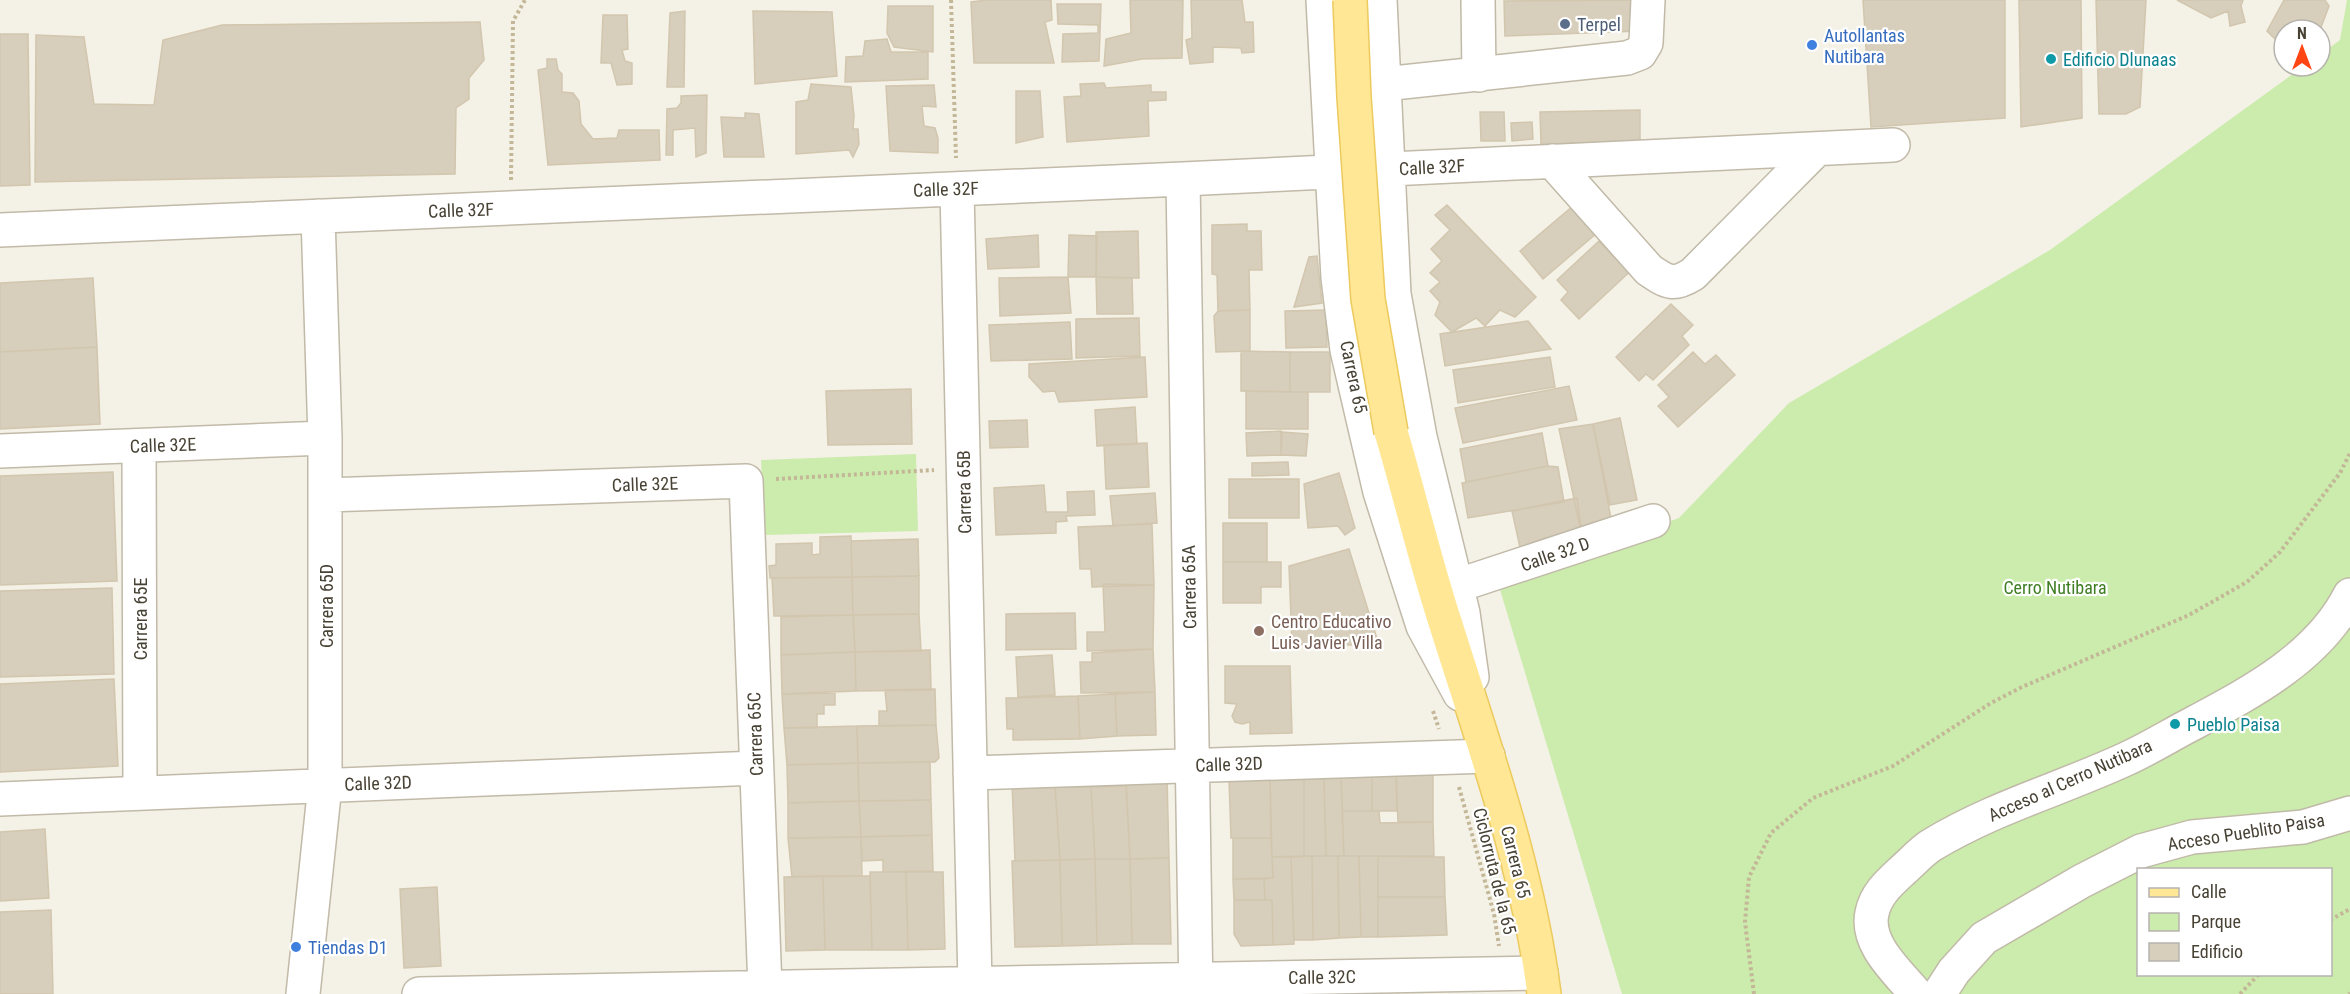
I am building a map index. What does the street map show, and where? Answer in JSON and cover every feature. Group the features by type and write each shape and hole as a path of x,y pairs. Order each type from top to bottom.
{"main road":[{"name":"Carrera 65","path":"1350,0 1354,98 1368,299 1391,432 1445,622 1484,744 1517,859 1543,984"}],"street":[{"name":"Carrera 65","path":"1323,0 1338,278 1347,350 1380,492 1423,626 1484,744"},
{"name":"Carrera 65","path":"1380,0 1394,294 1420,437 1463,613 1484,744"},
{"path":"1478,0 1479,75"},
{"path":"1384,84 1627,58 1640,53 1646,43 1648,0"},
{"name":"Calle 32F","path":"0,230 1183,179 1893,145"},
{"path":"1552,161 1649,270 1665,281 1680,282 1694,273 1817,149"},
{"name":"Carrera 65A","path":"1183,179 1196,987"},
{"name":"Carrera 65B","path":"957,189 975,984"},
{"name":"Carrera 65D","path":"303,994 325,785 326,495 318,216"},
{"name":"Calle 32E","path":"0,451 325,438"},
{"name":"Carrera 65E","path":"139,446 141,793"},
{"name":"Calle 32E","path":"326,495 746,481"},
{"name":"Carrera 65C","path":"746,481 765,988"},
{"name":"Calle 32 D","path":"1456,586 1653,521"},
{"name":"Acceso al Cerro Nutibara","path":"1916,994 1884,955 1871,934 1871,915 1877,896 1890,881 1929,847 2005,807 2126,759 2247,694 2293,664 2321,636 2350,595"},
{"name":"Calle 32D","path":"970,773 1449,757 1484,744"},
{"name":"Calle 32D","path":"0,799 756,768"},
{"name":"Acceso Pueblito Paisa","path":"1939,994 1954,971 1984,939 2082,881 2141,851 2192,837 2303,827 2350,813"},
{"name":"Calle 32C","path":"419,994 686,992 765,988 896,989 975,984 1196,987 1504,974 1543,984"}],"path":[{"path":"511,208 513,21 525,0"},
{"path":"951,0 957,189"},
{"path":"1754,994 1745,922 1749,877 1771,833 1813,798 1893,766 1991,703 2022,687 2189,615 2247,582 2280,552 2340,473 2350,453"},
{"path":"746,481 963,468"},
{"name":"Ciclorruta de la 65","path":"1449,757 1468,814 1494,914 1504,974"},
{"path":"2332,919 2350,909"},
{"path":"2240,994 2258,976"}],"green space":[{"name":"Cerro Nutibara","path":"2347,0 2350,0 2350,994 1622,994 1498,583 1679,518 1789,403 2050,250 2287,78 2332,78 2332,46 2340,40"},
{"path":"916,454 918,531 765,535 761,460"}],"building":[{"path":"1051,0 1052,20 1045,22 1054,63 974,63 971,2"},
{"path":"1130,0 1183,0 1182,58 1142,59 1104,66 1106,39 1131,33"},
{"path":"1191,0 1242,0 1245,22 1253,22 1254,52 1242,53 1241,48 1213,47 1213,62 1190,64 1186,40 1192,38"},
{"path":"1638,0 1639,31 1505,36 1504,1"},
{"path":"1863,0 2005,0 2005,118 1871,127"},
{"name":"Edificio Dlunaas","path":"2019,0 2081,0 2082,118 2021,127"},
{"path":"2096,0 2146,0 2140,107 2126,114 2099,114"},
{"path":"2177,0 2243,0 2241,6 2245,22 2230,26 2228,11 2211,18"},
{"path":"2284,0 2325,0 2329,6 2324,18 2274,18"},
{"path":"1057,4 1101,4 1099,61 1062,62 1063,34 1098,33 1098,25 1058,24"},
{"path":"888,6 933,6 933,52 894,47 887,33"},
{"path":"685,11 684,87 667,87 670,13"},
{"path":"753,11 832,12 837,76 755,84"},
{"path":"603,15 627,15 628,49 622,50 625,61 632,63 632,84 617,85 611,63 601,63"},
{"path":"480,22 484,60 469,78 469,99 456,108 455,174 35,182 36,35 84,37 94,104 154,105 163,40 222,25"},
{"path":"2272,22 2272,36 2267,31"},
{"path":"0,34 28,34 30,185 0,186"},
{"path":"887,39 891,52 928,52 928,79 845,82 846,57 863,56 865,41"},
{"path":"547,59 556,59 558,70 562,74 562,92 573,93 579,101 581,124 593,139 617,138 619,130 659,130 660,160 548,165 538,70 547,68"},
{"path":"1104,83 1106,88 1151,85 1151,92 1166,92 1166,100 1148,101 1149,136 1067,142 1064,97 1081,96 1080,84"},
{"path":"811,84 851,87 853,129 858,129 859,144 853,157 849,150 796,154 796,102 808,100"},
{"path":"934,85 936,107 922,106 924,126 935,128 938,153 890,151 886,86"},
{"path":"1016,91 1040,91 1043,137 1016,143"},
{"path":"707,95 706,153 696,157 695,128 673,130 673,155 666,155 667,109 677,108 681,103 681,96"},
{"path":"1640,110 1640,142 1541,144 1540,112"},
{"path":"1480,112 1504,112 1505,141 1481,141"},
{"path":"745,113 759,114 764,157 724,157 721,117 745,118"},
{"path":"1532,122 1533,139 1512,141 1511,123"},
{"path":"1580,200 1604,227 1543,279 1520,251"},
{"path":"1447,205 1536,297 1515,317 1500,310 1485,326 1476,318 1452,332 1435,315 1440,302 1430,291 1440,282 1430,273 1442,261 1431,249 1450,230 1435,215"},
{"path":"1247,224 1247,231 1261,231 1262,270 1249,270 1250,310 1218,311 1217,275 1212,274 1212,225"},
{"path":"1138,231 1139,278 1096,277 1096,232"},
{"path":"1038,235 1039,267 988,269 986,239"},
{"path":"1069,235 1097,236 1096,277 1068,277"},
{"path":"1599,241 1613,256 1622,249 1637,265 1579,319 1561,300 1568,292 1557,280"},
{"path":"1317,256 1322,303 1294,307 1309,257"},
{"path":"1068,277 1071,313 1000,316 999,278"},
{"path":"1096,277 1132,278 1133,314 1097,314"},
{"path":"93,278 97,347 0,352 0,283"},
{"path":"1671,304 1693,325 1682,336 1689,345 1653,380 1646,374 1639,381 1616,357"},
{"path":"1250,310 1250,351 1216,352 1214,316 1218,311"},
{"path":"1326,310 1327,347 1286,348 1285,311"},
{"path":"1139,318 1140,356 1076,358 1076,319"},
{"path":"1528,321 1551,349 1445,366 1440,334"},
{"path":"1070,322 1072,359 991,361 989,325"},
{"path":"97,347 100,424 0,429 0,352"},
{"path":"1241,351 1290,352 1290,392 1241,391"},
{"path":"1290,352 1330,352 1330,392 1290,392"},
{"path":"1693,352 1705,364 1716,355 1735,375 1678,427 1658,406 1669,397 1658,385"},
{"path":"1145,357 1147,397 1059,402 1055,391 1043,392 1029,377 1029,364"},
{"path":"1550,357 1555,387 1458,403 1453,370"},
{"path":"1569,386 1577,420 1463,443 1455,408"},
{"path":"911,389 912,444 828,445 826,391"},
{"path":"1246,391 1308,392 1308,429 1246,429"},
{"path":"1135,407 1137,444 1097,446 1095,410"},
{"path":"1620,418 1637,500 1610,505 1593,424"},
{"path":"1027,420 1028,447 990,448 989,421"},
{"path":"1593,424 1613,529 1582,536 1559,429"},
{"path":"1281,431 1281,455 1247,456 1246,433"},
{"path":"1282,432 1308,434 1306,456 1281,455"},
{"path":"1542,433 1548,466 1466,482 1460,449"},
{"path":"1147,443 1149,487 1106,489 1104,445"},
{"path":"1288,462 1289,475 1252,476 1252,463"},
{"path":"1548,466 1558,467 1564,502 1468,518 1462,483"},
{"path":"113,472 117,581 0,585 0,476"},
{"path":"1339,473 1355,528 1345,535 1338,526 1308,528 1304,484"},
{"path":"1229,479 1299,479 1299,518 1229,518"},
{"path":"1044,485 1046,512 1068,512 1067,492 1094,491 1095,515 1066,516 1067,521 1056,522 1056,533 996,535 994,488"},
{"path":"1155,493 1157,523 1113,526 1110,496"},
{"path":"1577,498 1582,536 1521,552 1512,511"},
{"path":"1223,523 1267,523 1267,562 1223,562"},
{"path":"1152,524 1154,585 1092,587 1091,569 1080,569 1078,527"},
{"path":"851,536 852,577 770,578 769,566 776,565 776,544 812,543 812,555 820,554 820,537"},
{"path":"918,539 919,576 852,577 851,541"},
{"path":"1349,549 1379,645 1292,645 1289,566"},
{"path":"1223,562 1281,562 1281,587 1261,587 1261,603 1223,603"},
{"path":"919,576 919,614 853,615 852,577"},
{"path":"852,577 853,615 774,616 772,578"},
{"path":"1103,584 1154,585 1153,649 1087,651 1087,632 1105,632"},
{"path":"112,588 114,674 0,677 0,591"},
{"path":"1075,613 1076,649 1006,650 1006,614"},
{"path":"919,614 921,651 855,652 853,615"},
{"path":"853,615 855,652 781,655 781,617"},
{"path":"1153,649 1155,692 1081,693 1080,662 1092,662 1092,653"},
{"path":"930,650 931,690 856,691 855,652"},
{"path":"855,652 856,691 782,694 781,655"},
{"path":"1052,655 1055,695 1018,697 1016,657"},
{"path":"1225,666 1290,666 1292,733 1250,734 1250,722 1242,724 1235,722 1232,716 1237,704 1225,703"},
{"path":"114,679 118,766 0,772 0,684"},
{"path":"935,689 936,725 879,726 879,711 887,711 885,690"},
{"path":"1155,692 1156,735 1117,736 1115,694"},
{"path":"835,693 835,705 824,705 824,714 817,714 817,728 784,728 782,694"},
{"path":"1115,694 1117,736 1080,739 1078,696"},
{"path":"1078,696 1080,739 1013,740 1013,729 1007,729 1006,698"},
{"path":"936,725 939,758 935,762 858,763 857,726"},
{"path":"857,726 858,763 787,765 784,728"},
{"path":"930,762 931,800 859,801 858,763"},
{"path":"858,763 859,801 788,803 787,765"},
{"path":"1372,769 1372,811 1342,811 1341,772"},
{"path":"1372,773 1396,773 1397,811 1372,811"},
{"path":"1396,773 1433,773 1433,822 1398,822"},
{"path":"1341,777 1344,856 1326,856 1324,778"},
{"path":"1167,778 1169,858 1130,859 1126,779"},
{"path":"1324,778 1326,856 1304,856 1304,779"},
{"path":"1229,779 1270,779 1271,838 1231,838"},
{"path":"1270,779 1304,779 1304,856 1272,857"},
{"path":"1012,782 1036,783 1036,788 1055,787 1060,860 1015,861"},
{"path":"1126,786 1130,859 1095,859 1091,787"},
{"path":"1055,787 1091,787 1095,859 1060,860"},
{"path":"931,800 932,835 861,837 859,801"},
{"path":"859,801 861,837 788,838 788,803"},
{"path":"1342,811 1379,811 1380,823 1433,822 1434,856 1344,856"},
{"path":"45,829 49,898 0,901 0,832"},
{"path":"932,835 933,871 883,872 883,860 862,861 861,837"},
{"path":"861,837 862,876 792,877 788,838"},
{"path":"1233,838 1271,838 1273,878 1233,879"},
{"path":"1312,856 1313,940 1294,940 1291,857"},
{"path":"1312,856 1338,856 1339,938 1313,940"},
{"path":"1338,856 1359,856 1361,937 1339,938"},
{"path":"1359,856 1378,856 1378,937 1361,937"},
{"path":"1378,856 1444,857 1445,897 1378,897"},
{"path":"1272,857 1291,857 1294,944 1273,945 1272,900 1265,900 1264,879 1273,878"},
{"path":"1169,858 1171,944 1132,944 1130,859"},
{"path":"1095,859 1130,859 1132,944 1097,945"},
{"path":"1095,859 1097,945 1062,946 1060,860"},
{"path":"1060,860 1062,946 1015,947 1012,861"},
{"path":"870,872 906,872 908,950 872,950"},
{"path":"906,872 943,872 945,949 908,950"},
{"path":"823,876 825,950 786,951 784,877"},
{"path":"823,876 870,876 872,950 825,950"},
{"path":"1233,879 1264,879 1265,900 1234,900"},
{"path":"437,887 441,966 404,968 400,889"},
{"path":"1378,897 1445,897 1447,935 1378,937"},
{"path":"1234,900 1272,900 1273,945 1241,946 1234,934"},
{"path":"51,910 53,994 0,994 0,912"}],"place":[{"name":"Terpel","path":"1565,24"},
{"name":"Autollantas Nutibara","path":"1812,45"},
{"name":"Edificio Dlunaas","path":"2051,59"},
{"name":"Centro Educativo Luis Javier Villa","path":"1259,631"},
{"name":"Pueblo Paisa","path":"2175,724"},
{"name":"Tiendas D1","path":"296,947"}]}
